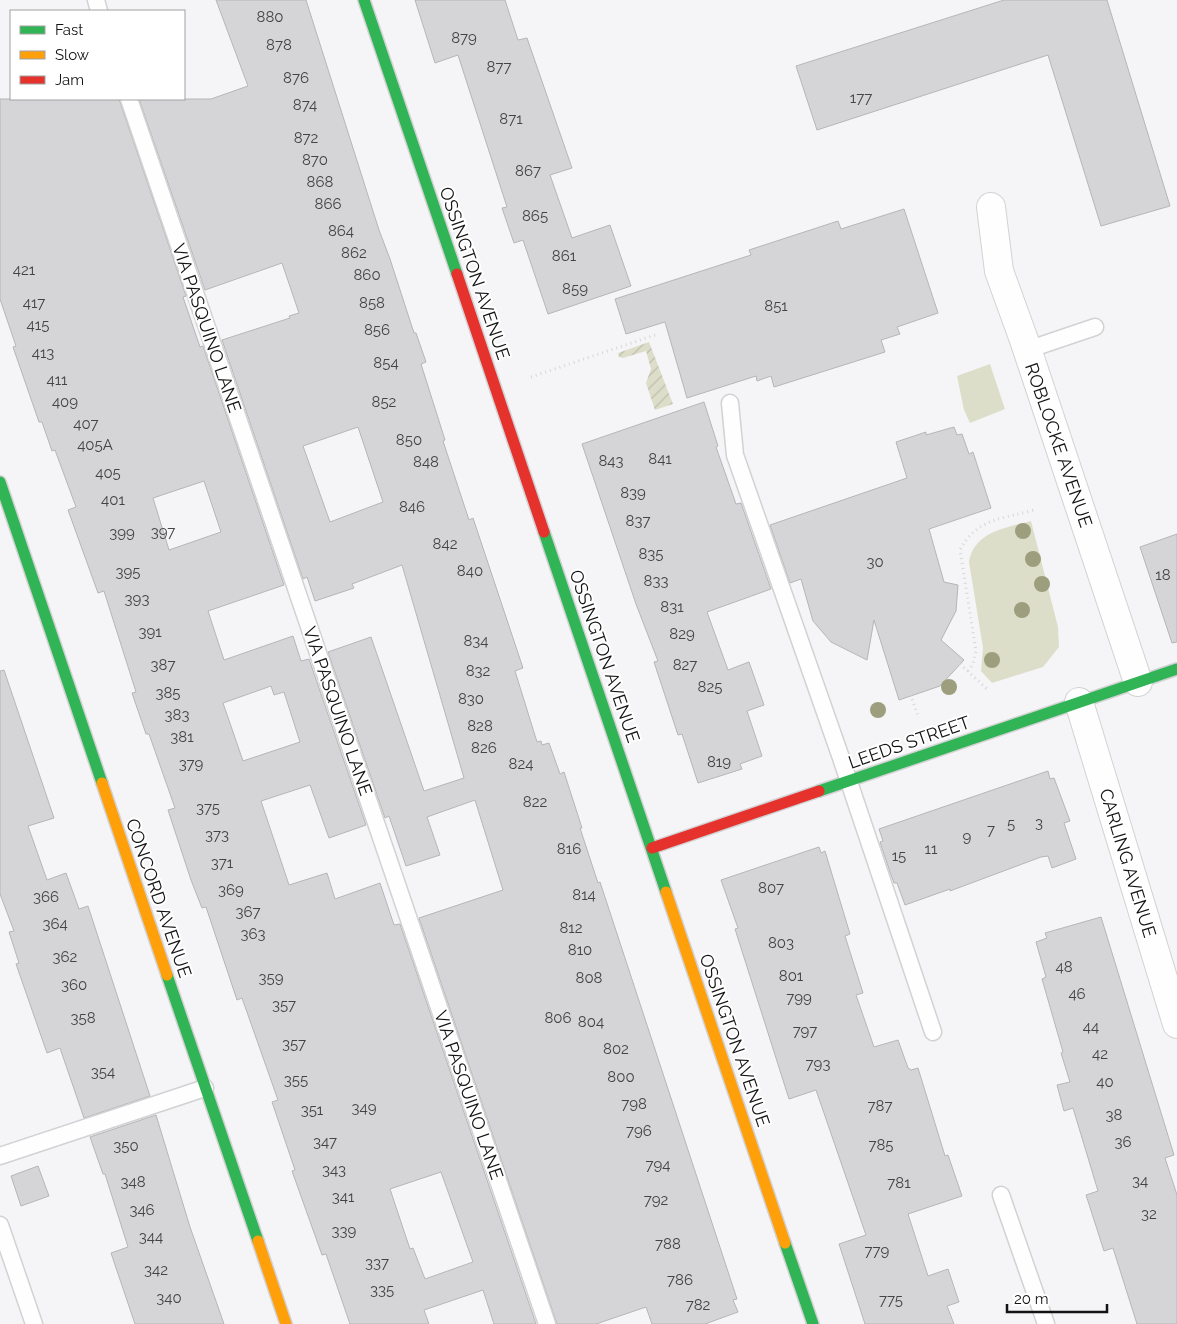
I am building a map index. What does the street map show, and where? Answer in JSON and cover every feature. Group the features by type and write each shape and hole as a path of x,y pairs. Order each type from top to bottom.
{"street":[{"name":"OSSINGTON AVENUE","path":"364,0 813,1324"},
{"name":"ROBLOCKE AVENUE","path":"991,206 998,271 1027,350 1138,682"},
{"name":"CONCORD AVENUE","path":"0,482 286,1324"},
{"name":"LEEDS STREET","path":"652,848 1177,669"},
{"name":"CARLING AVENUE","path":"1079,702 1177,1024"}],"lane":[{"name":"VIA PASQUINO LANE","path":"129,100 547,1324"},
{"path":"1027,350 1095,327"},
{"path":"730,403 735,455 849,781 933,1032"},
{"path":"0,1156 205,1088"},
{"path":"1001,1195 1046,1324"},
{"path":"0,1225 34,1324"}],"path":[{"path":"531,377 658,334"},
{"path":"968,671 973,664 976,651 960,550 968,535 982,524 1034,510"},
{"path":"960,664 989,691"},
{"path":"902,671 918,716"}],"green space":[{"path":"649,342 673,404 655,410 646,383 651,369 646,351 623,358 619,357 618,353"},
{"path":"990,364 1005,409 970,423 964,410 957,376"},
{"path":"1031,521 1058,627 1059,647 1043,667 992,683 981,671 983,648 969,562 977,544 984,538 1001,529"}],"building":[{"path":"216,0 306,0 379,230 414,333 416,333 426,362 421,364 445,440 443,441 469,520 473,518 523,668 515,671 537,742 541,741 542,745 549,743 560,774 564,772 598,883 600,882 737,1299 733,1300 738,1312 705,1324 652,1324 646,1307 596,1324 557,1324 419,918 503,890 475,800 427,817 440,855 406,866 389,816 385,818 328,652 371,637 424,791 464,778 402,565 352,584 354,588 315,601 307,577 303,579 222,340 290,318 289,316 299,313 282,263 205,290 139,100 211,99 248,86","holes":["358,427 383,502 330,522 303,446"]},
{"path":"415,0 505,0 518,40 527,38 572,168 550,175 572,238 610,225 631,286 548,314 523,240 514,243 502,208 507,207 458,55 435,63"},
{"path":"1004,0 1107,0 1170,206 1101,226 1048,55 817,130 796,66"},
{"path":"0,99 119,100 186,296 183,297 200,347 203,346 284,585 208,611 224,660 293,636 301,661 309,659 366,825 329,838 310,785 261,801 289,885 327,873 335,899 380,883 394,925 400,924 536,1324 494,1324 483,1290 424,1310 429,1324 350,1324 326,1254 322,1255 292,1171 295,1170 272,1102 278,1100 242,998 237,1000 206,907 202,908 191,880 168,810 175,808 149,734 146,734 132,693 136,692 104,591 98,593 68,510 76,507 55,450 52,451 42,422 39,422 13,347 16,346 0,299","holes":["204,481 221,532 169,550 153,498","271,686 274,695 284,692 300,742 243,761 223,703","441,1172 473,1262 425,1279 413,1248 410,1249 390,1189"]},
{"path":"904,209 938,313 897,327 900,334 881,340 885,352 774,387 771,376 757,381 756,376 687,398 665,322 626,334 615,299 751,255 749,250 838,221 841,229"},
{"path":"704,402 718,446 716,447 736,504 741,503 771,589 707,612 728,670 749,662 764,705 747,711 762,756 740,764 742,769 698,783 682,734 678,735 654,662 658,661 636,604 582,444"},
{"path":"954,427 957,435 962,434 969,454 973,452 991,508 929,529 944,582 958,585 956,611 941,640 964,660 940,686 899,700 874,620 867,660 831,642 813,621 801,579 790,583 770,525 907,478 896,442 926,432 926,435"},
{"path":"1177,534 1177,642 1172,643 1140,547"},
{"path":"4,670 54,818 28,826 47,880 66,873 79,909 88,906 150,1096 84,1118 60,1048 47,1053 16,964 19,963 9,932 14,931 0,894 0,671"},
{"path":"1048,771 1050,779 1054,778 1070,821 1064,823 1076,859 1052,868 1048,856 1041,857 950,891 950,889 905,905 897,883 894,883 890,872 880,842 883,841 879,829"},
{"path":"819,847 821,853 825,851 850,934 845,936 863,993 856,995 874,1047 898,1040 908,1068 911,1070 918,1068 945,1156 948,1155 962,1196 908,1214 928,1276 948,1269 959,1302 947,1306 954,1324 865,1324 839,1244 866,1235 816,1090 789,1099 735,929 738,928 721,880"},
{"path":"1101,917 1174,1155 1165,1158 1177,1195 1177,1324 1137,1324 1113,1248 1104,1251 1086,1195 1098,1191 1073,1108 1064,1111 1057,1085 1070,1082 1042,979 1046,977 1036,942 1047,938 1045,933"},
{"path":"156,1115 190,1227 224,1324 135,1324 111,1253 128,1247 105,1174 103,1174 90,1137"},
{"path":"38,1166 49,1196 21,1206 11,1176"}],"traffic: fast":[{"path":"364,0 457,274"},
{"path":"0,482 102,783"},
{"path":"544,532 666,892"},
{"path":"819,791 1177,669"},
{"path":"167,975 258,1241"},
{"path":"785,1243 813,1324"}],"traffic: slow":[{"path":"102,783 167,975"},
{"path":"666,892 785,1243"},
{"path":"258,1241 286,1324"}],"traffic: jam":[{"path":"457,274 544,532"},
{"path":"652,848 819,791"}]}
